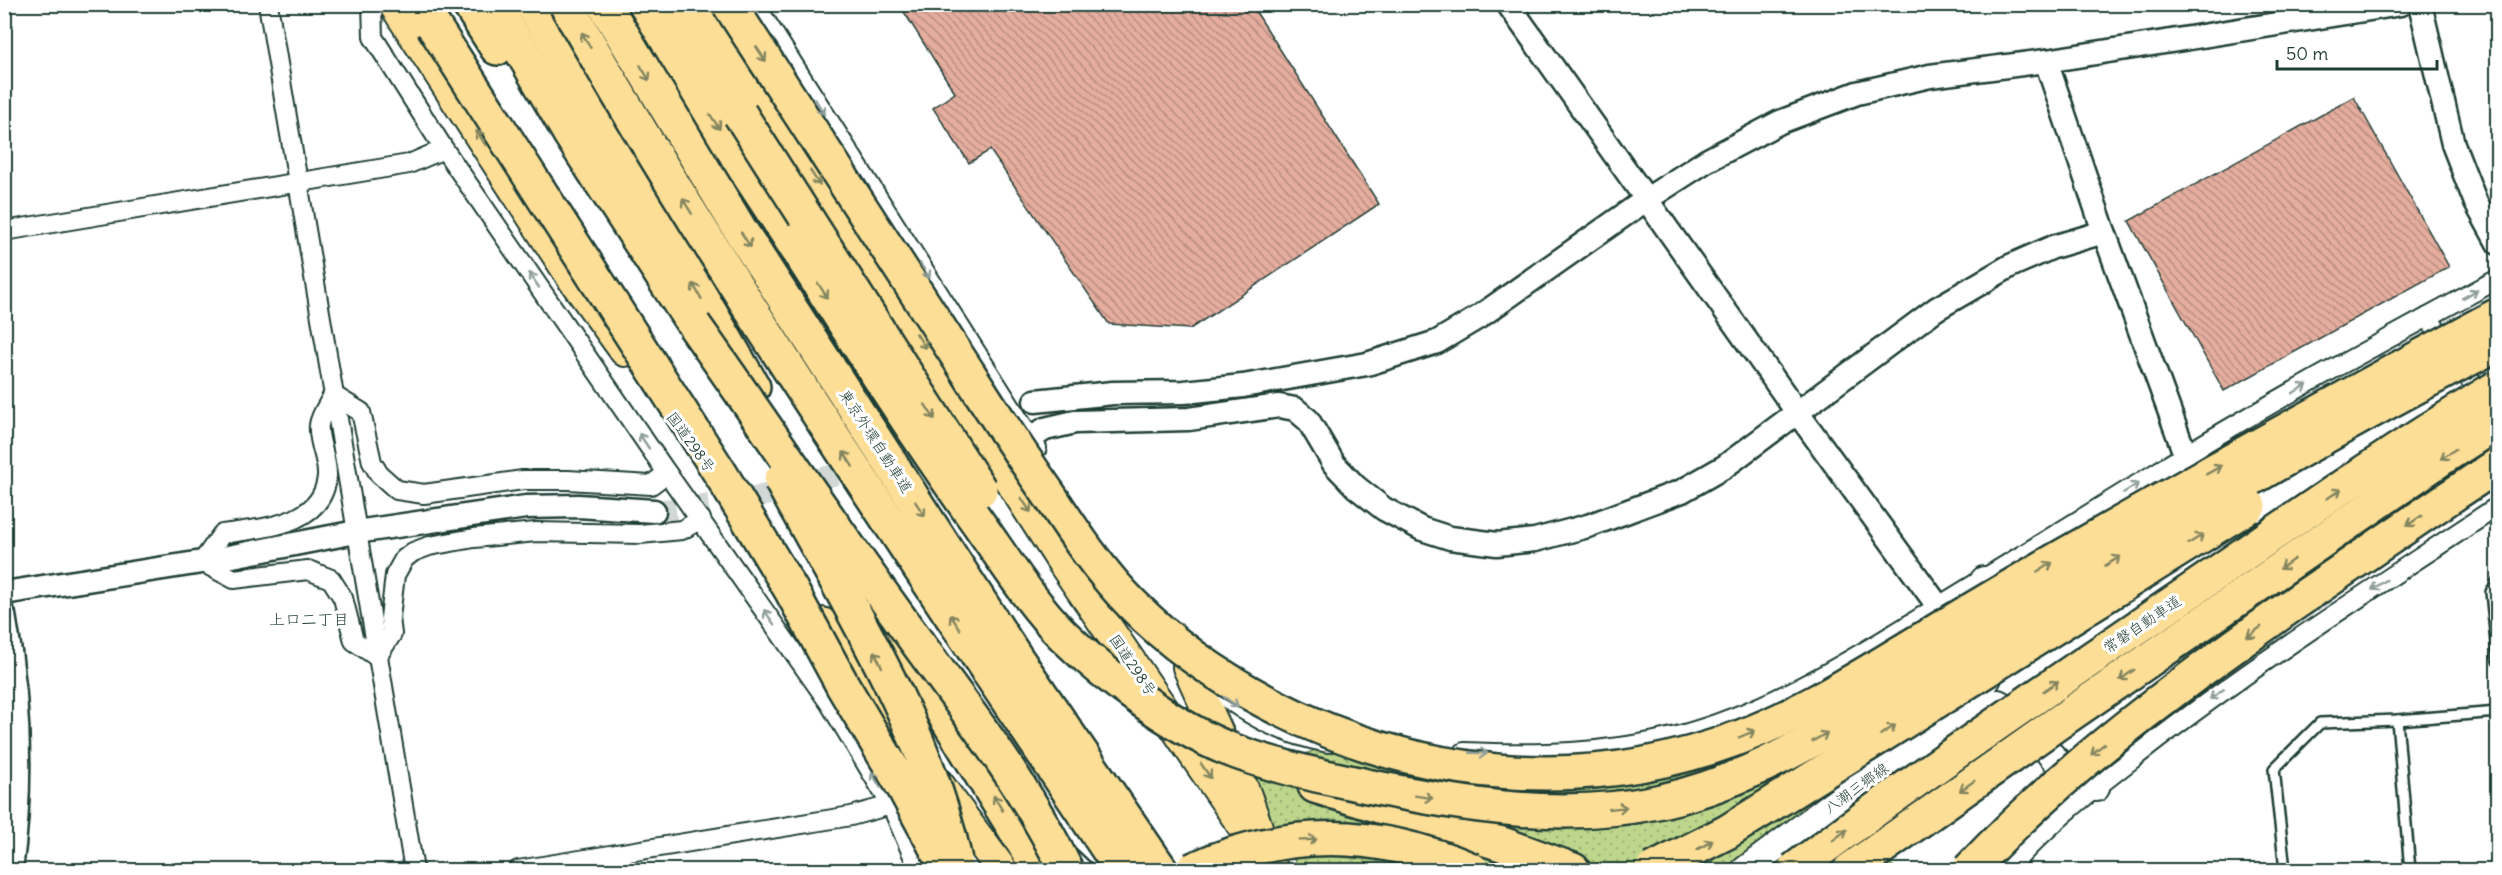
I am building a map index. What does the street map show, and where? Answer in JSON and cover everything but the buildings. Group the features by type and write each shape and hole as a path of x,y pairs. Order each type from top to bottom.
{"highway":[{"name":"国道298号","path":"394,4 573,279 1002,870"},
{"path":"420,4 722,476 791,590 948,870"},
{"path":"469,4 513,73 570,134"},
{"path":"494,4 570,134 694,325 858,561 991,743 1039,817 1043,857"},
{"path":"532,4 884,615 1043,857"},
{"name":"東京外環自動車道","path":"566,4 609,81 779,354 1001,663 1161,870"},
{"name":"東京外環自動車道","path":"604,4 1001,663 1122,870"},
{"path":"635,4 684,75 929,454 1025,590 1055,626 1080,651 1141,699 1225,748 1325,790 1505,845 1573,870"},
{"path":"670,4 1054,606 1104,663 1179,723"},
{"name":"国道298号","path":"704,4 1064,563 1272,869"},
{"path":"729,4 1009,436 1069,525 1106,575 1131,603 1155,627 1186,651 1247,692 1315,726 1385,752 1421,760 1503,772 1586,771 1663,760 1740,738 1814,704 2196,480 2498,315"},
{"path":"694,325 858,620 902,707 939,798 958,870"},
{"path":"1225,748 1343,781 1413,795 1519,810 1587,812 1654,803 1703,790 1753,772 1785,757 2285,459 2409,389 2498,344"},
{"path":"1652,870 1727,832 2498,349"},
{"name":"常磐自動車道","path":"1794,870 1862,819 2054,684 2427,430 2498,387"},
{"path":"1850,870 2056,724 2498,422"},
{"path":"1969,870 2036,802 2143,713 2205,666 2498,465"},
{"path":"1188,667 1245,793 1272,869"},
{"path":"1192,870 1240,851 1273,843 1340,838 1411,848 1473,870"}],"main road":[{"name":"八潮三郷線","path":"1745,870 1829,807 1969,708 1988,678 1990,658 1983,614 1984,580"},
{"name":"八潮三郷線","path":"1969,708 1998,703 2022,717 2050,754 2073,778 2096,788"}],"street":[{"path":"268,4 414,870"},
{"path":"372,4 374,37 444,149 667,474 830,704 891,805 920,870"},
{"path":"755,4 1031,438 1107,563 1188,667 1226,699 1277,729 1309,740 1345,746 1461,752 1564,753 1600,750 1678,736 1779,699 1868,651 2185,454 2428,316 2498,279"},
{"path":"1508,4 1797,412 1938,606"},
{"path":"1035,401 1113,393 1184,392 1243,386 1367,364 1437,342 1479,318 1647,200 1706,162 1780,122 1857,93 1930,76 2046,61 2401,4"},
{"path":"2420,4 2453,144 2475,203 2498,243"},
{"path":"2046,61 2104,232 2185,454"},
{"path":"4,231 409,164 444,149"},
{"path":"1031,438 1045,429 1075,422 1189,419 1279,406 1295,409 1308,420 1334,464 1356,487 1384,509 1422,529 1450,538 1497,544 1534,540 1588,526 1682,491 1724,467 1936,309 2010,266 2052,247 2104,232"},
{"path":"2428,316 2498,422"},
{"path":"333,395 361,412 372,462 383,479 398,490 424,494 523,480 651,485 667,474"},
{"path":"202,562 222,534 280,525 303,514 319,499 327,476 319,424 333,395"},
{"path":"4,592 202,562 356,532 526,507 579,506 654,511"},
{"path":"2008,870 2019,857 2096,788 2218,693 2498,506"},
{"path":"377,657 392,634 390,618 395,575 404,559 413,552 429,546 474,538 536,532 640,534 682,530 701,519"},
{"path":"202,562 234,579 308,570 331,579 344,598 354,641 377,657"},
{"path":"4,615 14,669 19,720 19,778 11,870"},
{"path":"518,870 851,816 891,805"}],"lane":[{"path":"2498,581 2491,592 2498,661"},
{"path":"2285,870 2274,769 2320,723 2498,712"},
{"path":"2397,720 2410,870"},
{"path":"1043,857 1072,853 1090,870"}],"green space":[{"path":"1719,734 1898,870 1300,870 1245,779 1320,748 1519,760"}],"tunnel":[{"path":"654,511 745,501 840,473 932,435"}],"district":[{"name":"上口二丁目","path":"309,619"}]}
